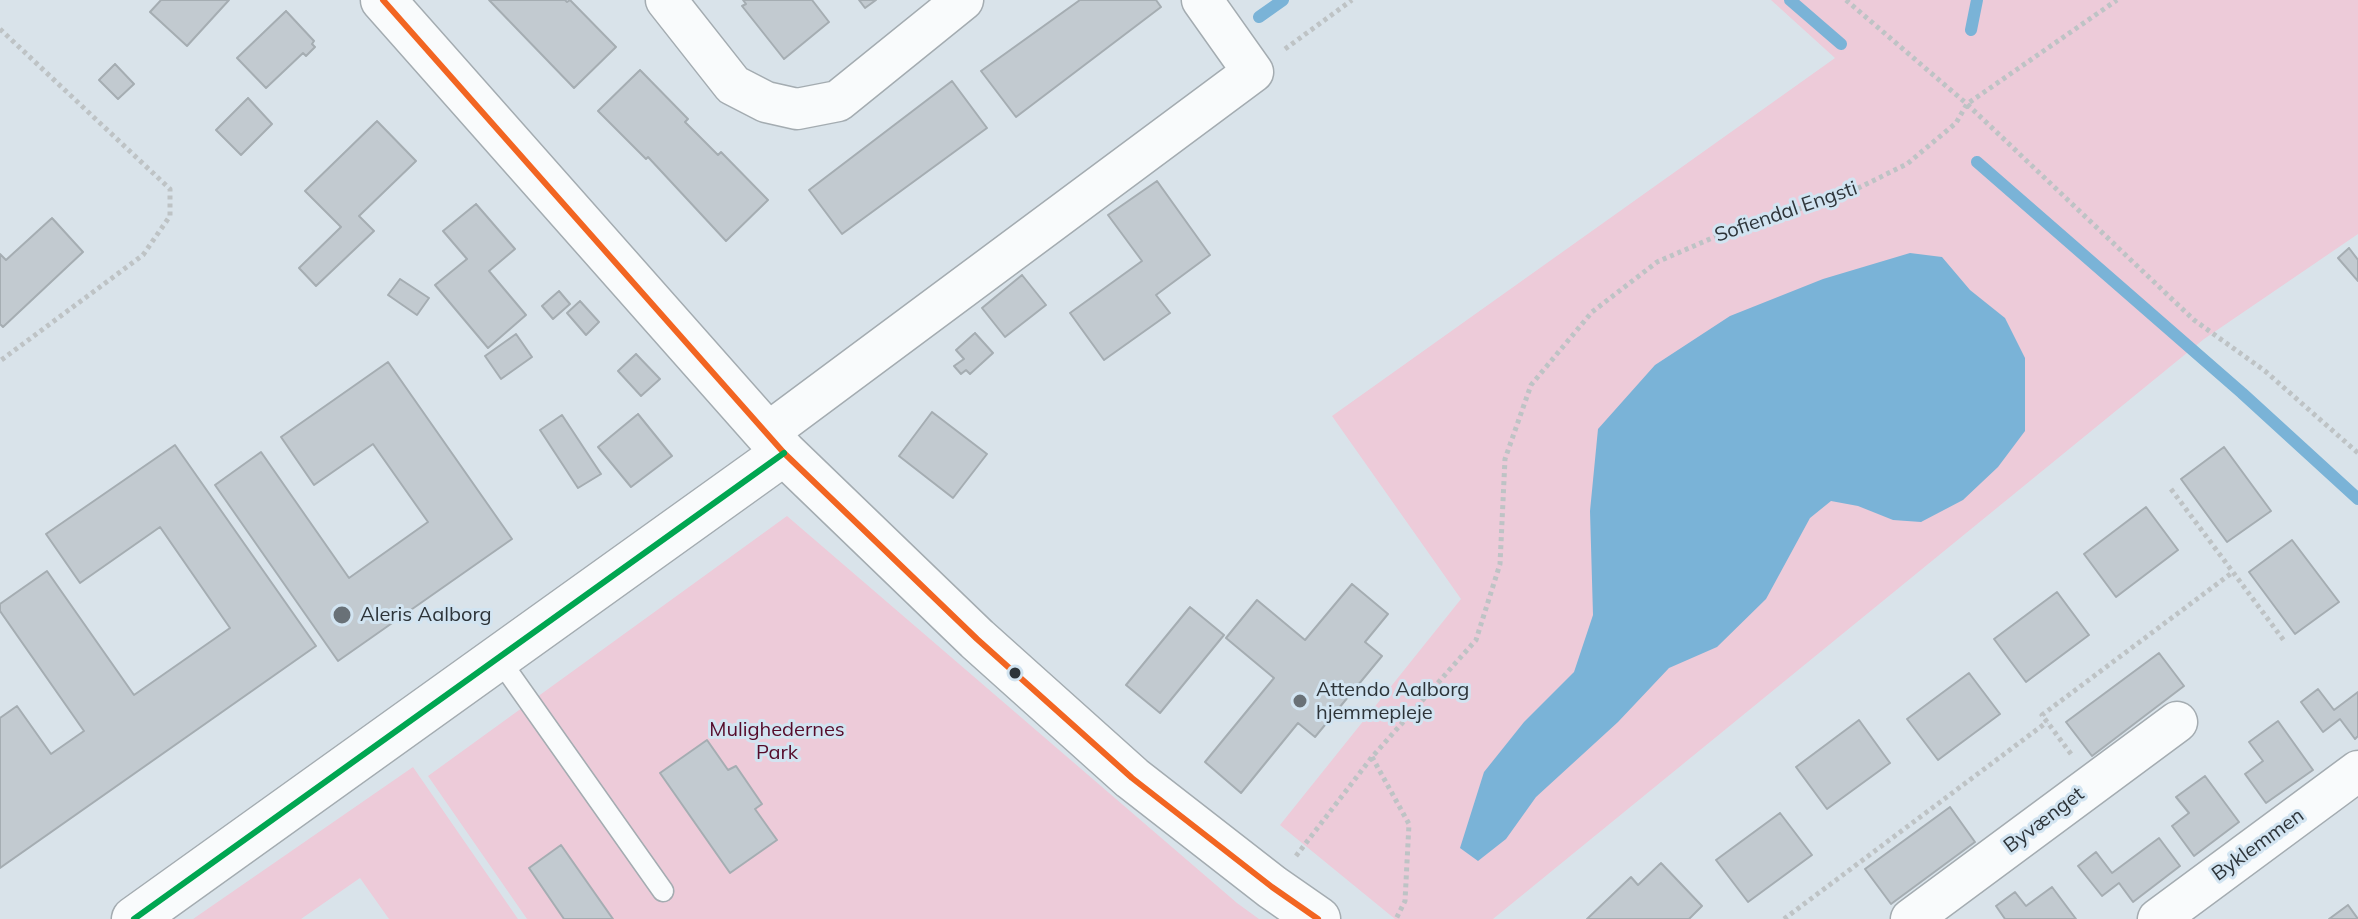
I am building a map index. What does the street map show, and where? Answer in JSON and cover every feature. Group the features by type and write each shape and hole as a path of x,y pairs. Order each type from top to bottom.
{"street":[{"path":"383,0 775,444 977,639 1132,778 1318,919"},
{"path":"666,0 733,85 766,102 797,109 838,101 963,0"},
{"path":"134,919 499,659 1253,72 1202,0"},
{"name":"Byvænget","path":"1911,919 2177,722"},
{"name":"Byklemmen","path":"2158,919 2358,771"}],"lane":[{"path":"499,659 663,891"}],"path":[{"path":"1253,72 1352,0"},
{"path":"1846,0 1967,104 2194,320 2265,371 2358,453"},
{"name":"Sofiendal Engsti","path":"1272,887 1372,757 1476,640 1500,564 1505,459 1531,385 1592,312 1657,262 1733,229 1844,195 1907,164 1956,123 1967,104 2117,0"},
{"path":"0,29 170,189 170,216 143,255 0,361"},
{"path":"2171,489 2285,642"},
{"path":"2093,784 2042,715 2233,572"},
{"path":"1784,919 2047,722"},
{"path":"1372,757 1409,824 1405,901 1396,919"}],"green space":[{"path":"1771,0 2358,0 2358,234 2204,339 1493,919 1395,919 1280,825 1461,599 1332,416 1835,58"},
{"name":"Mulighedernes Park","path":"787,516 1259,919 527,919 428,776"},
{"path":"413,767 518,919 389,919 360,878 301,919 193,919"}],"water":[{"path":"1910,253 1942,257 1970,290 2005,318 2025,358 2025,431 1998,467 1963,500 1921,522 1893,520 1858,506 1831,501 1810,518 1766,599 1717,647 1669,668 1618,722 1536,797 1506,839 1478,861 1460,848 1484,772 1524,722 1574,672 1593,615 1590,511 1598,429 1655,365 1730,316 1823,279"}],"building":[{"path":"161,0 229,0 187,46 150,12"},
{"path":"489,0 570,0 616,47 574,88"},
{"path":"743,0 812,0 829,22 784,59 742,6 746,4"},
{"path":"859,0 876,0 865,8"},
{"path":"1080,0 1156,0 1161,7 1016,117 981,71"},
{"path":"286,11 314,41 312,44 315,47 306,56 303,53 266,88 237,58"},
{"path":"115,64 134,84 118,99 99,80"},
{"path":"640,70 688,119 685,122 718,155 721,152 768,200 726,241 648,157 646,159 598,111"},
{"path":"952,81 987,128 842,234 809,190"},
{"path":"248,98 272,124 241,155 216,130"},
{"path":"377,121 416,161 359,216 374,231 316,286 299,268 341,227 305,191"},
{"path":"1157,181 1210,255 1156,295 1170,313 1104,360 1070,313 1142,261 1108,215"},
{"path":"476,204 515,249 489,271 526,315 488,348 435,285 467,259 443,231"},
{"path":"52,218 83,252 3,327 0,324 0,254 6,260"},
{"path":"2349,248 2358,260 2358,281 2338,258"},
{"path":"1022,275 1046,305 1005,337 982,308"},
{"path":"400,279 429,298 417,315 388,295"},
{"path":"559,291 570,304 553,319 542,306"},
{"path":"580,301 599,322 586,335 567,313"},
{"path":"975,333 993,353 970,374 966,370 961,374 954,366 964,359 956,350"},
{"path":"516,334 532,357 501,379 485,356"},
{"path":"636,354 660,379 641,396 618,371"},
{"path":"388,362 512,539 338,661 215,485 261,452 349,578 428,522 373,444 314,485 281,437"},
{"path":"932,412 987,454 953,498 899,456"},
{"path":"638,414 672,456 631,487 598,447"},
{"path":"562,415 601,474 578,488 540,430"},
{"path":"175,445 316,646 0,868 0,718 17,706 51,754 84,731 0,611 0,604 47,571 134,695 230,628 160,527 80,583 46,534"},
{"path":"2224,447 2271,511 2227,542 2181,479"},
{"path":"2146,507 2178,550 2116,597 2084,554"},
{"path":"2292,540 2339,602 2295,634 2249,572"},
{"name":"Attendo Aalborg hjemmepleje","path":"1352,584 1388,614 1365,642 1382,656 1315,737 1298,723 1241,793 1205,762 1274,678 1226,638 1257,600 1305,640"},
{"path":"2057,592 2089,635 2026,682 1994,639"},
{"path":"1190,607 1224,635 1160,713 1126,685"},
{"path":"2159,653 2184,686 2092,756 2066,722"},
{"path":"1969,673 2000,714 1938,760 1907,719"},
{"path":"2318,689 2334,710 2358,692 2358,736 2355,739 2340,719 2323,732 2301,702"},
{"path":"1859,720 1890,763 1827,809 1796,767"},
{"path":"2278,721 2313,770 2266,803 2245,774 2263,761 2249,742"},
{"path":"707,740 728,770 736,766 762,804 755,809 777,840 730,873 660,773"},
{"path":"2205,776 2239,822 2194,856 2172,826 2189,813 2176,797"},
{"path":"1950,807 1975,842 1891,904 1865,869"},
{"path":"1780,813 1812,855 1748,902 1716,860"},
{"path":"2159,838 2180,866 2133,902 2119,883 2102,896 2078,866 2096,852 2112,873"},
{"path":"561,845 613,919 564,919 529,868"},
{"path":"1661,863 1702,906 1689,919 1587,919 1631,877 1638,885"},
{"path":"2052,887 2076,919 2005,919 1996,906 2015,892 2026,906"},
{"path":"2348,905 2358,919 2329,919"}],"waterway":[{"path":"1259,17 1283,0"},
{"path":"1790,0 1841,44"},
{"path":"1971,30 1977,0"},
{"path":"1977,162 2242,393 2358,499"}],"transit line":[{"path":"383,0 784,453 977,639 1132,778 1318,919"},
{"path":"134,919 784,453"}],"place":[{"name":"Aleris Aalborg","path":"342,615"},
{"name":"Attendo Aalborg hjemmepleje","path":"1300,701"}]}
